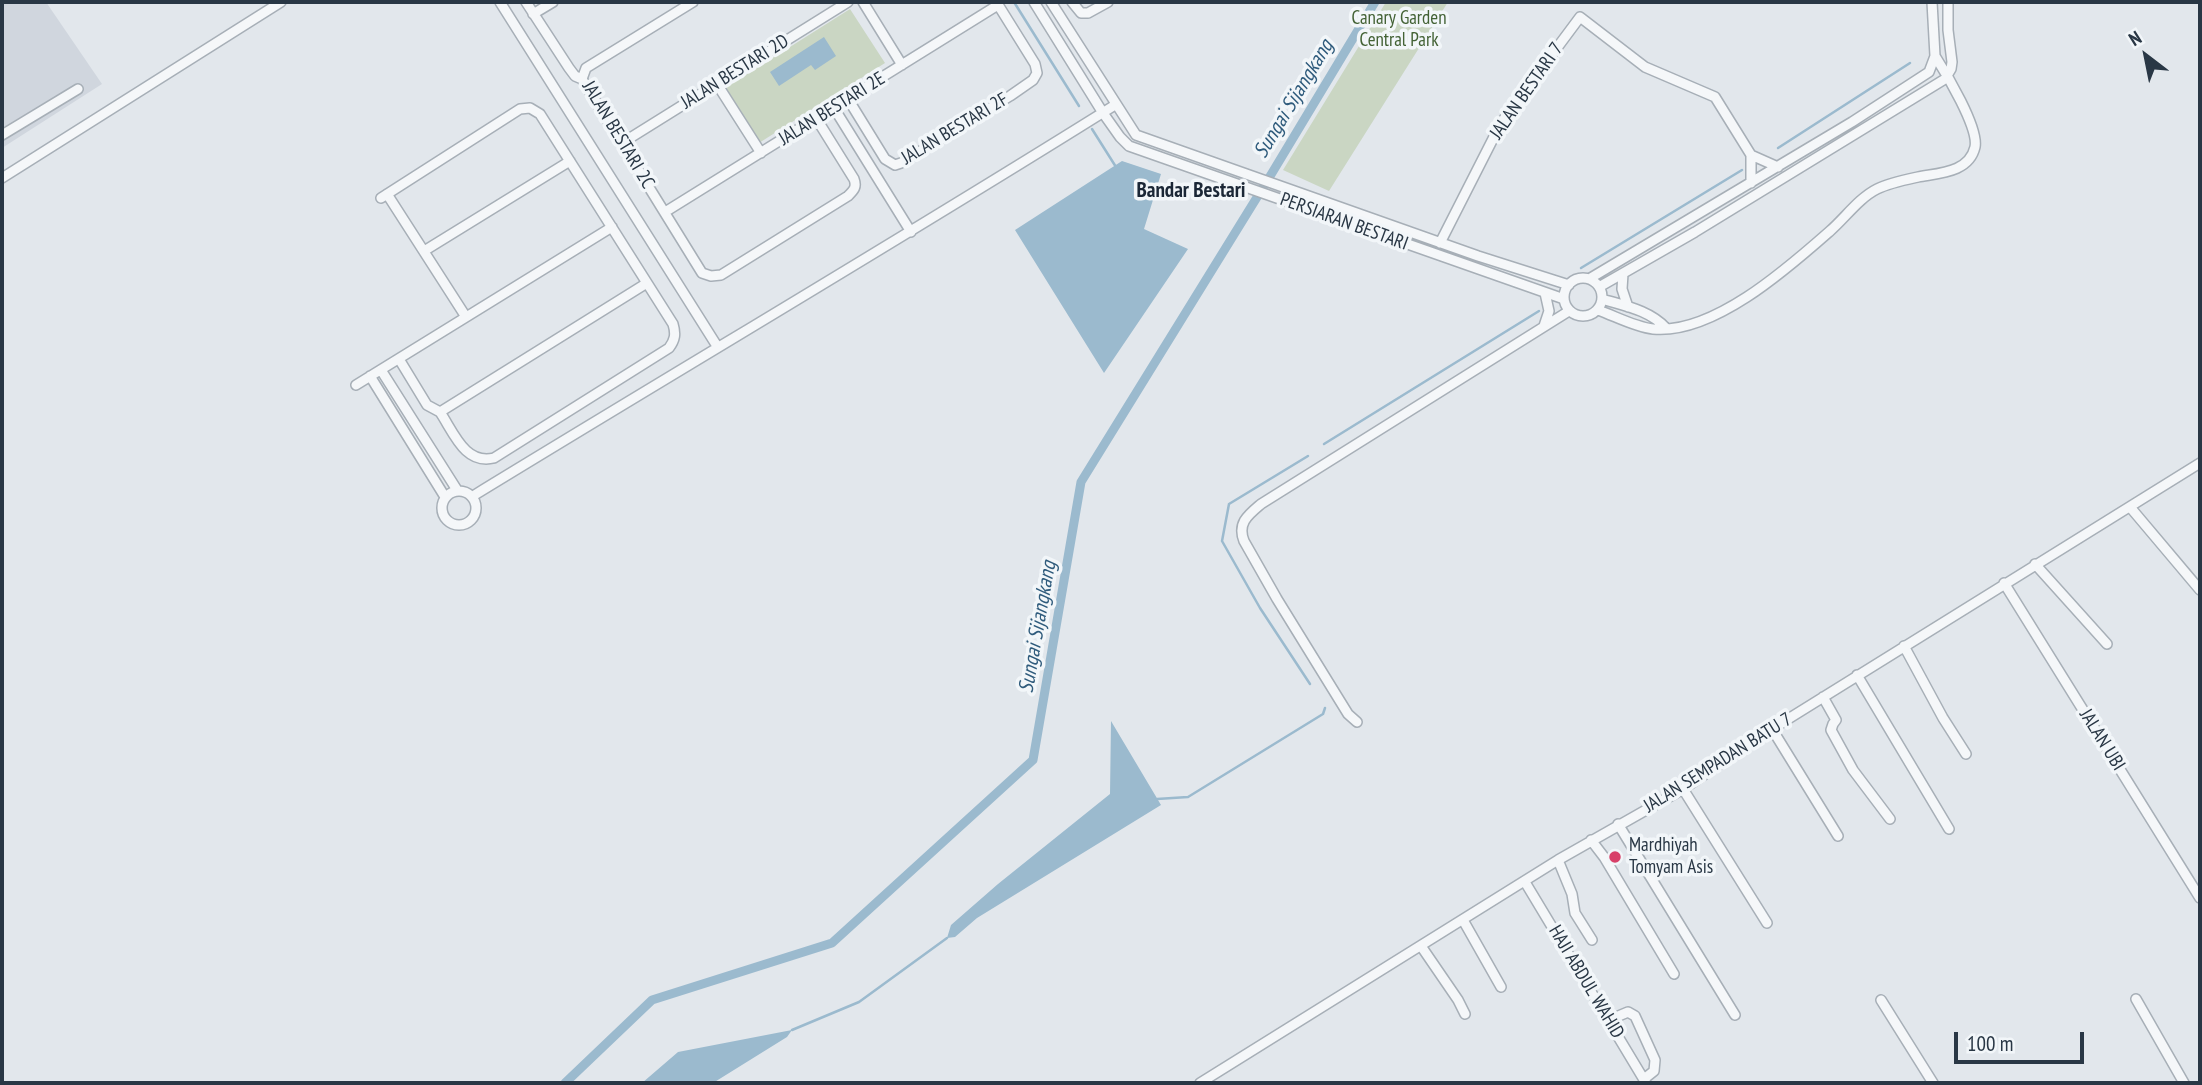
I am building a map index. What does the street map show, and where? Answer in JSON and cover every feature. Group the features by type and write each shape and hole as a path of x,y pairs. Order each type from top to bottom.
{"street":[{"path":"2,178 281,2"},
{"path":"500,2 717,346"},
{"path":"526,2 569,68 575,76 582,79"},
{"path":"533,14 553,2"},
{"name":"JALAN BESTARI 2C","path":"693,2 586,68 582,79 702,274 721,275 848,196 855,189 854,179 816,118"},
{"name":"JALAN BESTARI 2D","path":"622,143 848,2"},
{"path":"863,2 902,65"},
{"name":"PERSIARAN BESTARI","path":"1034,2 1103,113 1129,146 1564,299"},
{"name":"PERSIARAN BESTARI","path":"1051,2 1136,135 1440,243 1569,285"},
{"path":"1072,2 1081,13 1088,13 1108,2"},
{"path":"1589,279 1599,287 1602,299 1598,310 1593,314 1580,316 1569,311 1564,299 1569,285 1578,279 1589,279 1917,82 1929,72 1935,56 1932,2"},
{"path":"1599,287 1695,232 1948,76 1952,62 1948,2"},
{"name":"JALAN BESTARI 2E","path":"665,212 997,4"},
{"name":"JALAN BESTARI 2F","path":"848,99 885,159 895,165 1033,80 1037,73 1035,64 997,4"},
{"name":"JALAN BESTARI 7","path":"1440,243 1496,131 1580,17 1645,66 1715,97 1751,155"},
{"path":"1598,310 1650,328 1690,324 1712,316 1759,290 1830,231 1867,195 1878,189 1942,173 1969,160 1975,146 1973,129 1948,76 1935,56"},
{"path":"717,84 761,153"},
{"path":"2,135 78,89"},
{"path":"473,496 717,346 911,232 1115,105"},
{"path":"399,359 427,405 440,412 467,453 475,459 485,460 495,458 669,348 674,342 676,333 673,324 540,114 530,108 520,109 384,196 424,251 466,317"},
{"path":"834,108 911,232"},
{"path":"1751,183 1751,155 1778,167"},
{"path":"424,251 570,161"},
{"path":"356,385 612,227"},
{"path":"1623,274 1622,289 1628,307"},
{"path":"440,412 647,283"},
{"path":"1543,327 1549,311 1545,293"},
{"path":"1602,299 1653,316 1665,328"},
{"path":"1357,722 1348,714 1244,541 1241,533 1243,520 1261,504 1490,363 1569,311"},
{"path":"381,370 457,490"},
{"path":"370,376 445,497"},
{"name":"JALAN SEMPADAN BATU 7","path":"1204,1082 1558,860 1683,789 1857,675 2200,463"},
{"path":"457,490 466,491 473,496 476,503 473,518 460,526 452,524 442,512 445,497 457,490"},
{"path":"2130,507 2200,590"},
{"path":"2035,564 2107,644"},
{"name":"JALAN UBI","path":"2004,583 2200,898"},
{"path":"1904,646 1966,754"},
{"path":"1857,675 1949,829"},
{"path":"1823,697 1836,720 1832,730 1853,770 1890,819"},
{"path":"1772,729 1838,836"},
{"path":"1683,789 1767,923"},
{"path":"1618,824 1735,1015"},
{"path":"1591,840 1674,974"},
{"path":"1558,860 1572,894 1575,913 1592,940"},
{"name":"HAJI ABDUL WAHID","path":"1525,882 1645,1081"},
{"path":"1464,920 1500,987"},
{"path":"1421,946 1465,1014"},
{"path":"2136,999 2184,1083"},
{"path":"1881,1000 1933,1083"},
{"path":"1609,1020 1628,1012 1635,1016 1655,1060 1654,1071 1645,1081"}],"shaded area":[{"path":"2,2 46,2 102,84 2,148"}],"green space":[{"name":"Canary Garden Central Park","path":"1386,2 1448,2 1329,191 1283,170"},
{"path":"850,9 885,63 759,143 725,88"}],"water":[{"path":"824,37 836,56 815,70 811,65 779,86 770,72"},
{"path":"1122,161 1161,174 1144,229 1188,249 1104,373 1015,230"},
{"path":"1111,721 1161,805 977,918 955,937 947,938 951,925 1110,794"},
{"path":"792,1030 787,1037 713,1083 642,1083 678,1052"}],"waterway":[{"path":"1014,2 1079,106"},
{"name":"Sungai Sijangkang","path":"565,1083 652,1000 832,943 1033,760 1081,482 1375,2"},
{"path":"1778,148 1910,63"},
{"path":"1092,129 1116,167"},
{"path":"1581,268 1742,170"},
{"path":"1324,444 1539,311"},
{"path":"1308,456 1229,504 1222,541 1260,608 1310,684"},
{"path":"1157,799 1188,797 1323,714 1325,708"},
{"path":"792,1030 859,1002 947,938"}],"place":[{"name":"Mardhiyah Tomyam Asis","path":"1615,857"}],"district":[{"name":"Bandar Bestari","path":"1191,191"}]}
